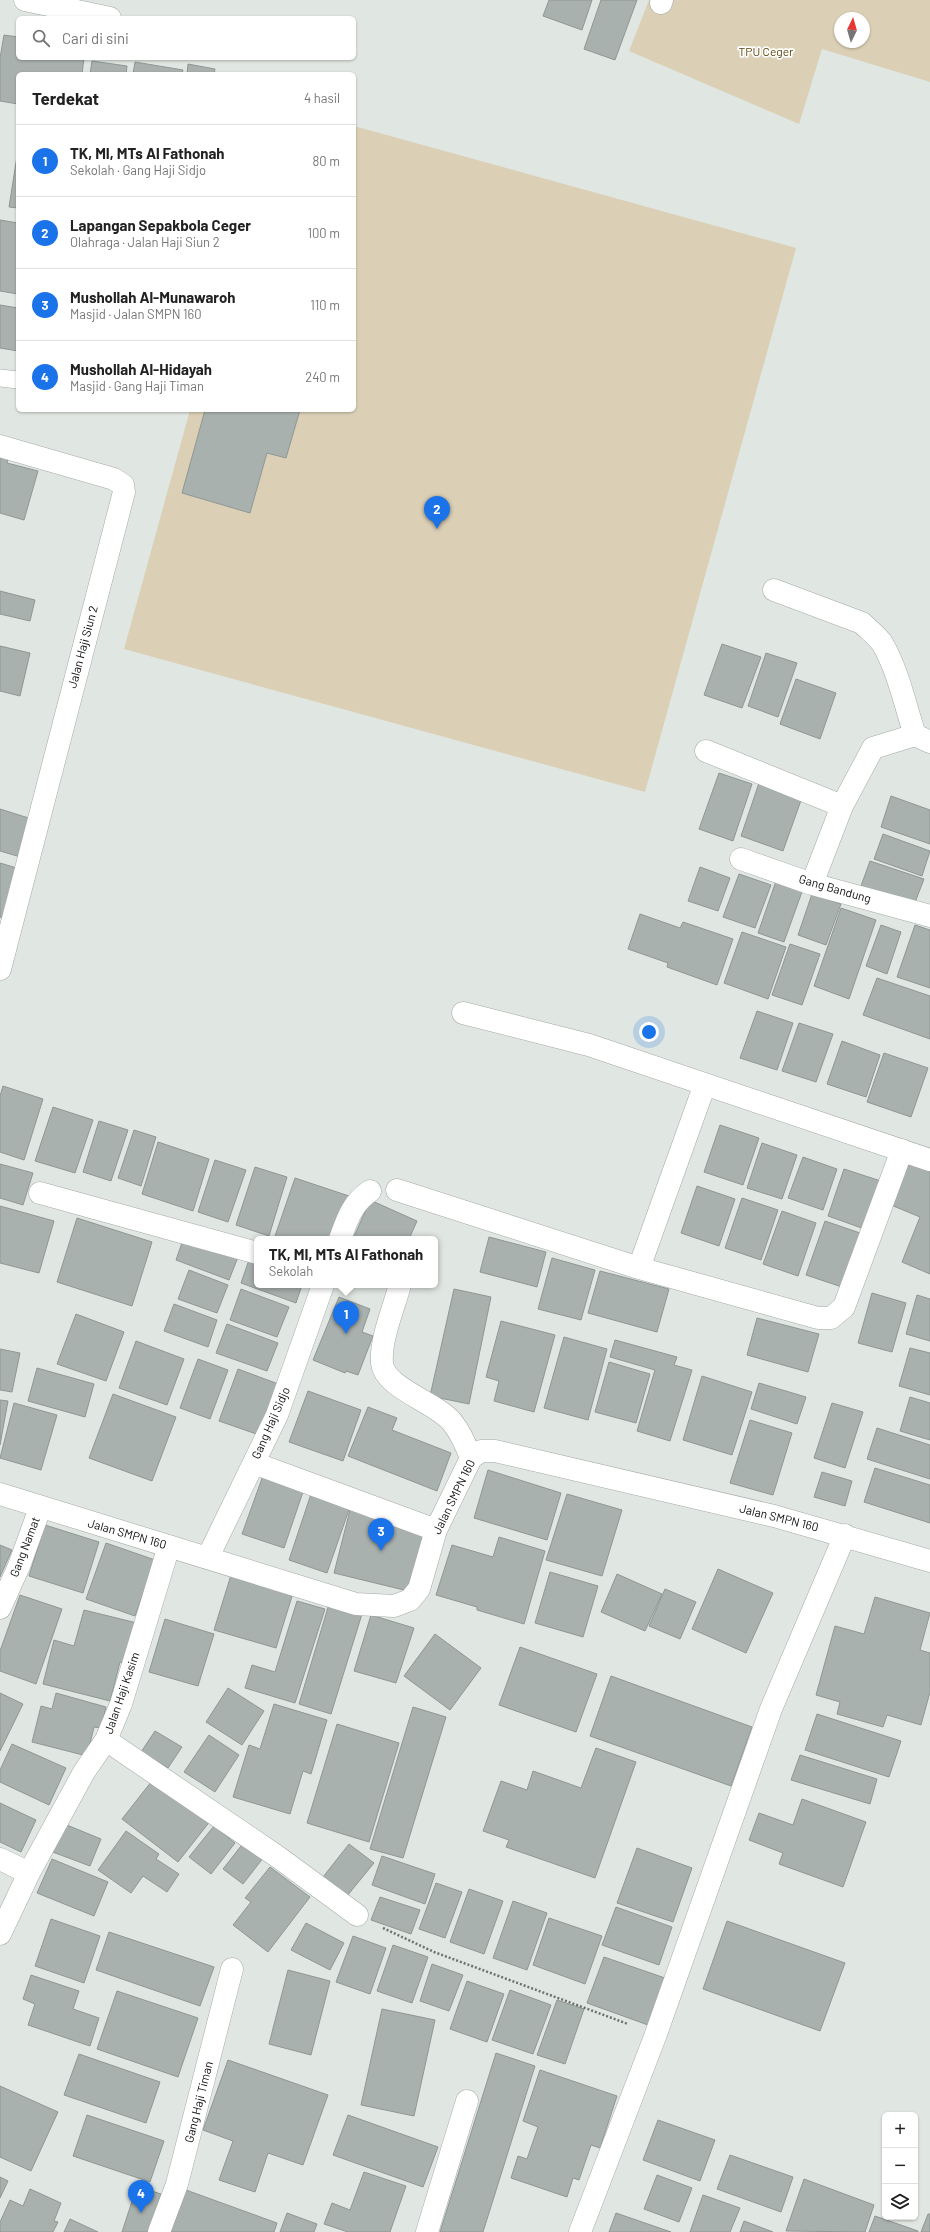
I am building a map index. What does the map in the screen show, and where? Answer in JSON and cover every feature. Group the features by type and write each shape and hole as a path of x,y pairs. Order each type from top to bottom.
{"street":[{"path":"25,0 101,16"},
{"name":"Jalan Haji Siun 2","path":"0,446 114,479 123,485 124,492 4,934 0,969"},
{"path":"774,590 862,623 881,642 894,668 922,739 873,748 842,806 812,884"},
{"path":"706,751 842,806"},
{"name":"Gang Bandung","path":"741,859 812,884 930,916"},
{"path":"463,1013 589,1045 930,1160"},
{"path":"639,1268 705,1084"},
{"path":"397,1190 639,1268 818,1318 831,1318 844,1307 902,1150"},
{"path":"341,1236 351,1209 360,1198 370,1191"},
{"path":"40,1193 254,1252"},
{"name":"Gang Haji Sidjo","path":"208,1557 277,1415 322,1288"},
{"path":"399,1288 384,1344 382,1362 384,1373 391,1382 422,1399 452,1421 462,1436 471,1458"},
{"name":"Jalan SMPN 160","path":"0,1494 40,1508 208,1557 356,1604 394,1606 410,1600 419,1589 436,1530 471,1458 481,1451 495,1451 774,1516 845,1535 930,1561"},
{"path":"254,1463 436,1530"},
{"name":"Gang Namat","path":"0,1608 19,1566 40,1508"},
{"path":"580,2232 656,2034 771,1710 845,1535"},
{"name":"Jalan Haji Kasim","path":"0,1934 29,1873 84,1772 106,1740 121,1704 169,1546"},
{"path":"106,1740 278,1857 357,1915"},
{"path":"0,1859 29,1873"},
{"name":"Gang Haji Timan","path":"159,2232 177,2184 232,1969"},
{"path":"427,2232 467,2101"}],"lane":[{"path":"0,378 16,380"}],"path":[{"path":"357,1915 434,1952 656,2034"}],"green space":[{"name":"TPU Ceger","path":"649,0 930,0 930,82 822,49 799,124 629,51"},
{"path":"356,127 796,248 645,792 124,649 189,412 356,412"}],"building":[{"path":"549,0 592,0 582,30 543,16"},
{"path":"601,0 637,0 615,60 584,49"},
{"path":"4,35 16,37 16,60 84,60 82,72 16,72 16,104 0,101 0,58"},
{"path":"92,61 127,66 126,72 90,72"},
{"path":"135,62 183,70 182,72 133,72"},
{"path":"188,64 215,69 214,72 187,72"},
{"path":"16,163 16,208 9,207"},
{"path":"0,220 16,223 16,294 0,291"},
{"path":"0,305 16,308 16,351 0,348"},
{"path":"204,412 299,412 286,458 267,453 250,513 182,493"},
{"path":"0,451 9,454 7,463 38,471 24,520 0,513"},
{"path":"0,591 35,600 30,621 0,614"},
{"path":"722,644 761,657 742,708 704,695"},
{"path":"0,646 30,653 20,696 0,691"},
{"path":"766,653 797,663 778,717 748,706"},
{"path":"796,679 836,693 820,739 780,724"},
{"path":"719,773 752,784 733,841 699,829"},
{"path":"761,777 804,792 783,851 741,836"},
{"path":"891,796 930,810 930,844 881,827"},
{"path":"0,809 35,820 24,858 0,851"},
{"path":"883,834 930,851 922,876 874,859"},
{"path":"870,861 924,879 914,905 861,886"},
{"path":"0,863 20,869 4,919 0,917"},
{"path":"700,867 730,878 718,911 688,901"},
{"path":"739,874 771,885 755,928 723,917"},
{"path":"776,881 803,889 784,942 758,933"},
{"path":"812,894 841,904 826,945 798,935"},
{"path":"841,908 876,920 849,999 814,986"},
{"path":"640,914 680,928 683,922 733,939 717,985 667,967 668,963 628,949"},
{"path":"881,925 901,932 887,974 866,966"},
{"path":"915,925 930,930 930,988 897,977"},
{"path":"742,932 786,947 768,999 724,983"},
{"path":"790,944 820,954 802,1005 772,995"},
{"path":"877,978 930,996 930,1039 863,1015"},
{"path":"757,1011 793,1023 777,1070 740,1058"},
{"path":"799,1023 833,1034 816,1082 782,1071"},
{"path":"842,1041 880,1055 866,1097 827,1084"},
{"path":"884,1053 928,1068 911,1117 867,1102"},
{"path":"3,1086 43,1099 24,1160 0,1152 0,1096"},
{"path":"53,1107 93,1120 75,1173 35,1161"},
{"path":"99,1121 128,1130 111,1181 83,1172"},
{"path":"720,1125 759,1138 743,1185 704,1172"},
{"path":"134,1130 156,1137 141,1186 118,1178"},
{"path":"158,1142 209,1159 193,1211 142,1194"},
{"path":"762,1143 797,1155 782,1199 747,1188"},
{"path":"803,1157 837,1169 823,1210 788,1198"},
{"path":"911,1159 930,1167 930,1274 902,1262 920,1217 891,1205"},
{"path":"215,1160 246,1170 228,1222 198,1212"},
{"path":"0,1164 33,1173 23,1205 0,1198"},
{"path":"255,1167 287,1177 269,1236 236,1225"},
{"path":"844,1169 887,1183 870,1231 828,1216"},
{"path":"295,1178 349,1196 336,1236 275,1236"},
{"path":"697,1186 735,1199 719,1246 681,1233"},
{"path":"742,1198 778,1210 761,1260 725,1248"},
{"path":"370,1200 417,1221 410,1236 354,1236"},
{"path":"0,1206 54,1221 39,1273 0,1263"},
{"path":"782,1211 816,1223 798,1276 763,1264"},
{"path":"77,1218 152,1242 132,1306 57,1282"},
{"path":"825,1221 860,1233 842,1287 806,1275"},
{"path":"184,1237 238,1257 229,1280 176,1260"},
{"path":"489,1237 546,1252 537,1287 480,1272"},
{"path":"251,1254 254,1255 254,1288 241,1283"},
{"path":"552,1258 595,1270 581,1320 538,1309"},
{"path":"189,1270 228,1285 217,1313 178,1299"},
{"path":"600,1271 669,1289 657,1332 588,1313"},
{"path":"255,1288 301,1288 296,1303"},
{"path":"241,1289 289,1307 277,1337 230,1320"},
{"path":"454,1289 491,1297 469,1404 430,1396"},
{"path":"872,1293 906,1303 892,1352 858,1343"},
{"path":"917,1295 930,1299 930,1341 906,1334"},
{"path":"339,1297 370,1309 362,1332 373,1336 358,1375 346,1371 345,1373 313,1360"},
{"path":"174,1304 217,1320 208,1347 164,1331"},
{"path":"76,1314 124,1332 106,1381 57,1364"},
{"path":"757,1318 819,1334 808,1372 747,1355"},
{"path":"501,1321 555,1335 534,1412 494,1401 499,1381 486,1377"},
{"path":"227,1324 278,1343 267,1371 216,1353"},
{"path":"564,1337 607,1349 588,1420 544,1408"},
{"path":"615,1340 677,1357 674,1365 692,1370 670,1441 637,1431 655,1370 610,1357"},
{"path":"136,1341 184,1359 167,1405 119,1388"},
{"path":"910,1348 930,1353 930,1395 899,1386"},
{"path":"0,1349 20,1353 12,1392 0,1390"},
{"path":"198,1359 228,1370 210,1419 180,1408"},
{"path":"609,1362 650,1374 636,1423 595,1412"},
{"path":"37,1368 94,1384 85,1417 28,1401"},
{"path":"238,1369 281,1385 262,1436 219,1421"},
{"path":"702,1376 752,1392 732,1455 683,1440"},
{"path":"759,1383 806,1397 797,1424 751,1409"},
{"path":"308,1391 361,1410 343,1461 289,1442"},
{"path":"113,1394 176,1417 152,1481 89,1458"},
{"path":"910,1397 930,1403 930,1440 900,1431"},
{"path":"0,1400 8,1401 0,1445"},
{"path":"14,1403 57,1415 41,1470 0,1458"},
{"path":"832,1403 863,1412 845,1468 814,1458"},
{"path":"368,1407 397,1418 392,1430 451,1453 437,1491 348,1456"},
{"path":"750,1420 792,1433 773,1495 730,1483"},
{"path":"877,1428 930,1445 930,1479 867,1459"},
{"path":"875,1468 930,1485 930,1523 864,1502"},
{"path":"265,1470 306,1483 284,1548 242,1534"},
{"path":"488,1470 561,1493 547,1540 474,1518"},
{"path":"822,1472 852,1481 845,1506 814,1497"},
{"path":"312,1491 351,1504 327,1573 289,1560"},
{"path":"567,1494 622,1510 602,1576 546,1560"},
{"path":"350,1510 428,1529 412,1592 334,1573"},
{"path":"45,1525 99,1542 83,1593 29,1576"},
{"path":"499,1537 545,1551 524,1624 477,1610 477,1607 436,1595 452,1545 493,1557"},
{"path":"106,1543 155,1560 135,1616 86,1599"},
{"path":"0,1545 12,1550 0,1577"},
{"path":"718,1569 773,1593 746,1653 692,1629"},
{"path":"550,1572 598,1586 583,1637 535,1623"},
{"path":"617,1574 662,1594 645,1631 601,1612"},
{"path":"231,1575 293,1593 276,1648 214,1630"},
{"path":"665,1589 696,1602 680,1639 649,1626"},
{"path":"20,1595 62,1609 36,1684 0,1671 0,1651"},
{"path":"875,1597 930,1613 920,1650 930,1653 930,1692 921,1725 887,1715 883,1727 837,1714 840,1702 816,1695 835,1626 864,1634"},
{"path":"297,1601 325,1609 295,1703 245,1688 252,1665 275,1672"},
{"path":"329,1604 362,1614 331,1714 299,1704"},
{"path":"84,1610 137,1623 127,1664 120,1662 110,1701 43,1684 54,1640 74,1646"},
{"path":"371,1615 414,1628 396,1683 354,1671"},
{"path":"165,1619 214,1634 198,1686 149,1672"},
{"path":"435,1634 481,1668 450,1710 404,1676"},
{"path":"520,1647 597,1674 576,1732 499,1705"},
{"path":"611,1676 752,1727 731,1786 590,1736"},
{"path":"228,1688 264,1711 242,1745 206,1722"},
{"path":"0,1693 23,1704 0,1751"},
{"path":"56,1693 106,1707 101,1728 94,1727 87,1756 32,1742 41,1706 52,1709"},
{"path":"274,1704 327,1720 311,1774 303,1771 290,1814 233,1797 249,1745 260,1749"},
{"path":"413,1707 446,1717 403,1858 370,1849"},
{"path":"817,1714 901,1741 889,1777 805,1750"},
{"path":"337,1724 399,1743 369,1842 307,1823"},
{"path":"155,1731 182,1747 168,1768 141,1752"},
{"path":"209,1735 239,1755 215,1792 184,1772"},
{"path":"12,1744 66,1768 49,1805 0,1782 0,1770"},
{"path":"596,1748 636,1762 595,1878 506,1847 509,1840 483,1831 501,1781 527,1790 533,1771 581,1788"},
{"path":"800,1755 877,1779 870,1804 791,1780"},
{"path":"155,1777 211,1820 178,1862 122,1819"},
{"path":"802,1799 866,1822 843,1887 779,1864 783,1853 749,1840 759,1813 793,1825"},
{"path":"0,1803 36,1820 21,1852 0,1842"},
{"path":"62,1823 101,1839 90,1866 50,1851"},
{"path":"214,1826 235,1843 211,1874 189,1857"},
{"path":"126,1831 159,1854 156,1859 179,1874 167,1892 143,1876 131,1893 98,1870"},
{"path":"248,1837 267,1853 243,1884 223,1869"},
{"path":"349,1844 374,1863 347,1896 323,1877"},
{"path":"637,1848 692,1868 673,1922 617,1903"},
{"path":"382,1856 435,1874 425,1904 372,1885"},
{"path":"52,1859 108,1882 94,1916 37,1893"},
{"path":"270,1867 310,1897 268,1952 233,1925 251,1902 245,1898"},
{"path":"436,1883 462,1892 445,1938 419,1929"},
{"path":"469,1889 503,1901 484,1954 450,1942"},
{"path":"380,1897 420,1910 411,1934 371,1920"},
{"path":"513,1901 547,1913 527,1970 493,1958"},
{"path":"616,1907 672,1927 659,1965 602,1945"},
{"path":"549,1918 602,1936 585,1984 533,1965"},
{"path":"51,1919 100,1936 84,1983 35,1966"},
{"path":"727,1921 845,1963 820,2031 703,1989"},
{"path":"306,1923 344,1943 330,1970 291,1950"},
{"path":"109,1932 214,1967 200,2006 96,1970"},
{"path":"353,1936 386,1948 370,1994 336,1982"},
{"path":"393,1945 428,1957 412,2003 377,1991"},
{"path":"604,1957 665,1978 648,2025 587,2003"},
{"path":"432,1964 463,1975 449,2011 420,2001"},
{"path":"288,1970 330,1981 311,2055 269,2044"},
{"path":"31,1975 79,1991 73,2009 99,2018 90,2046 28,2025 35,2004 23,1999"},
{"path":"467,1981 504,1994 487,2042 450,2029"},
{"path":"510,1990 551,2005 533,2054 492,2040"},
{"path":"117,1991 198,2018 178,2077 97,2049"},
{"path":"557,2000 584,2009 565,2064 537,2055"},
{"path":"382,2009 435,2020 414,2116 361,2105"},
{"path":"496,2053 535,2066 483,2232 440,2232"},
{"path":"79,2054 160,2082 146,2123 64,2095"},
{"path":"228,2060 328,2095 303,2165 268,2153 255,2192 219,2180 233,2141 203,2130"},
{"path":"540,2070 617,2096 600,2148 591,2145 579,2180 573,2178 567,2197 511,2178 518,2156 527,2159 538,2127 523,2121"},
{"path":"0,2086 58,2112 31,2171 0,2157"},
{"path":"87,2115 164,2141 150,2182 73,2156"},
{"path":"348,2115 438,2147 423,2187 333,2155"},
{"path":"658,2120 715,2140 700,2181 643,2160"},
{"path":"730,2155 793,2177 781,2212 717,2189"},
{"path":"364,2172 406,2186 390,2232 348,2232 324,2224 332,2203 350,2210"},
{"path":"657,2175 692,2188 679,2222 644,2209"},
{"path":"0,2177 8,2181 0,2198"},
{"path":"804,2179 874,2205 865,2232 786,2231"},
{"path":"137,2186 161,2194 149,2232 122,2232"},
{"path":"30,2189 61,2203 54,2221 58,2222 53,2232 0,2232 0,2222 10,2200 23,2206"},
{"path":"186,2190 277,2223 274,2232 171,2232"},
{"path":"703,2195 740,2208 730,2232 690,2232"},
{"path":"287,2213 317,2224 314,2232 280,2232"},
{"path":"616,2213 671,2232 609,2232"},
{"path":"928,2214 930,2214 930,2232 921,2232"},
{"path":"875,2216 882,2218 882,2220 886,2220 918,2231 918,2232 869,2232"},
{"path":"70,2219 98,2232 64,2232"},
{"path":"744,2221 773,2232 740,2232"}],"place":[{"name":"Lapangan Sepakbola Ceger","path":"437,529"},
{"name":"TK, MI, MTs Al Fathonah","path":"346,1334"},
{"name":"Mushollah Al-Munawaroh","path":"381,1551"},
{"name":"Mushollah Al-Hidayah","path":"141,2213"}]}
